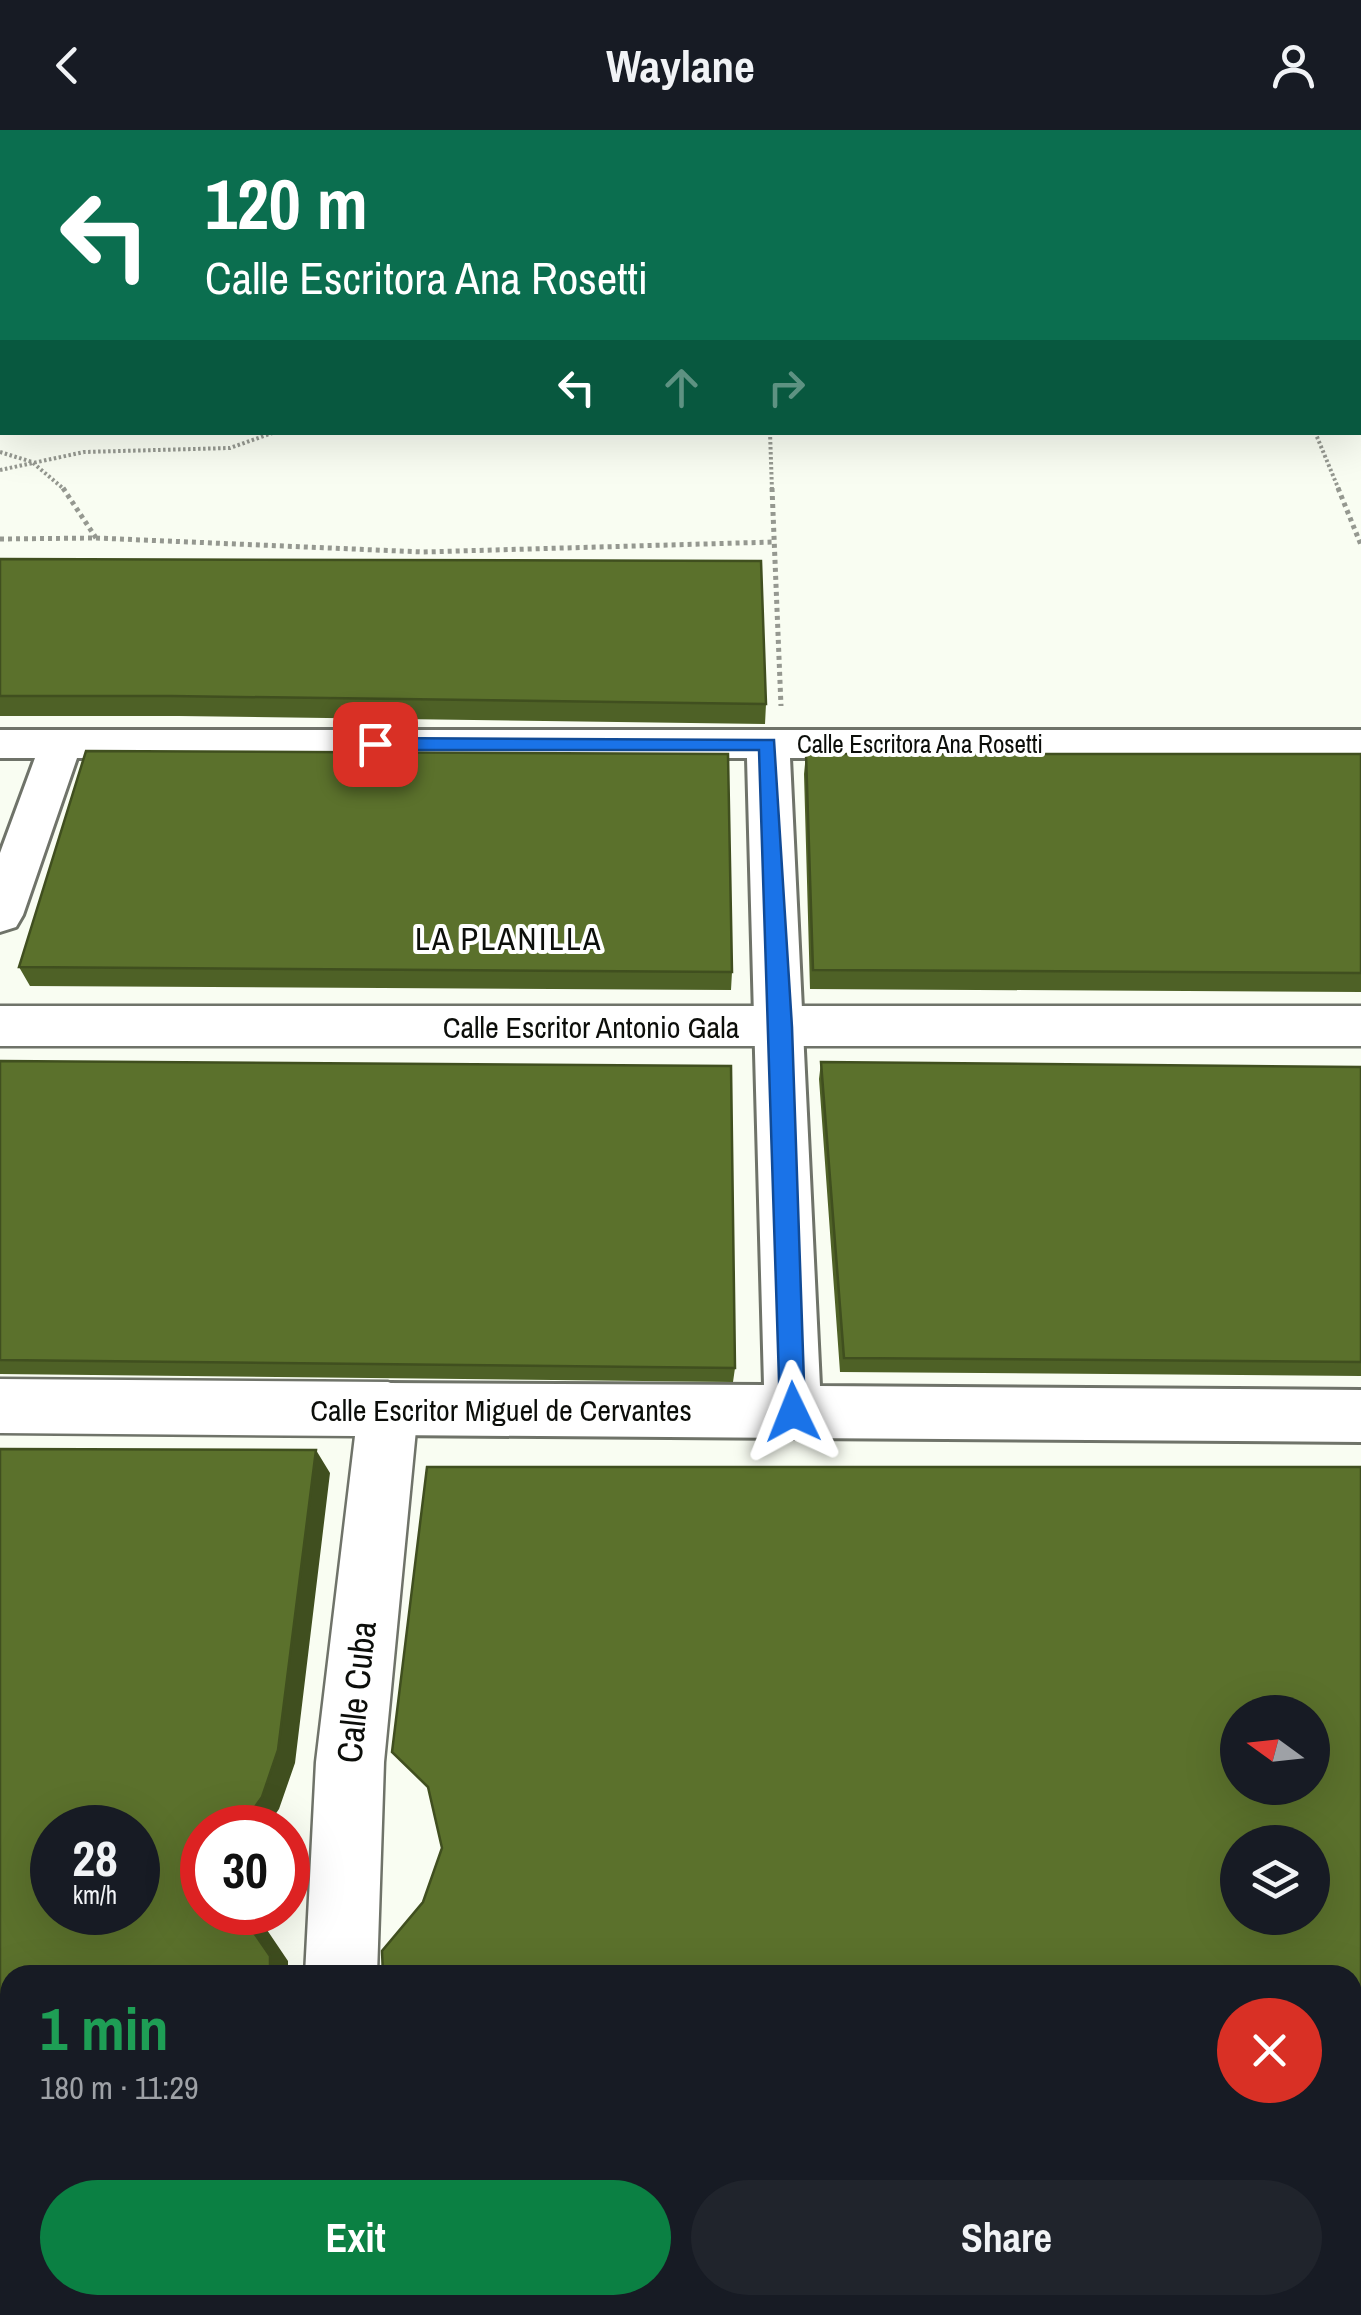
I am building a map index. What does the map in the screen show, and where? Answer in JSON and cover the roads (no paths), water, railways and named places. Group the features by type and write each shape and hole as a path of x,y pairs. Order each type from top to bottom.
{"street":[{"name":"Calle Escritora Ana Rosetti","path":"0,744 1361,744"},
{"path":"0,915 60,744"},
{"path":"776,744 793,1412"},
{"name":"Calle Escritor Antonio Gala","path":"0,1026 1361,1026"},
{"name":"Calle Escritor Miguel de Cervantes","path":"0,1406 1361,1416"},
{"name":"Calle Cuba","path":"341,1965 342,1848 348,1765 388,1409"}],"district":[{"name":"LA PLANILLA","path":"509,938"}]}
